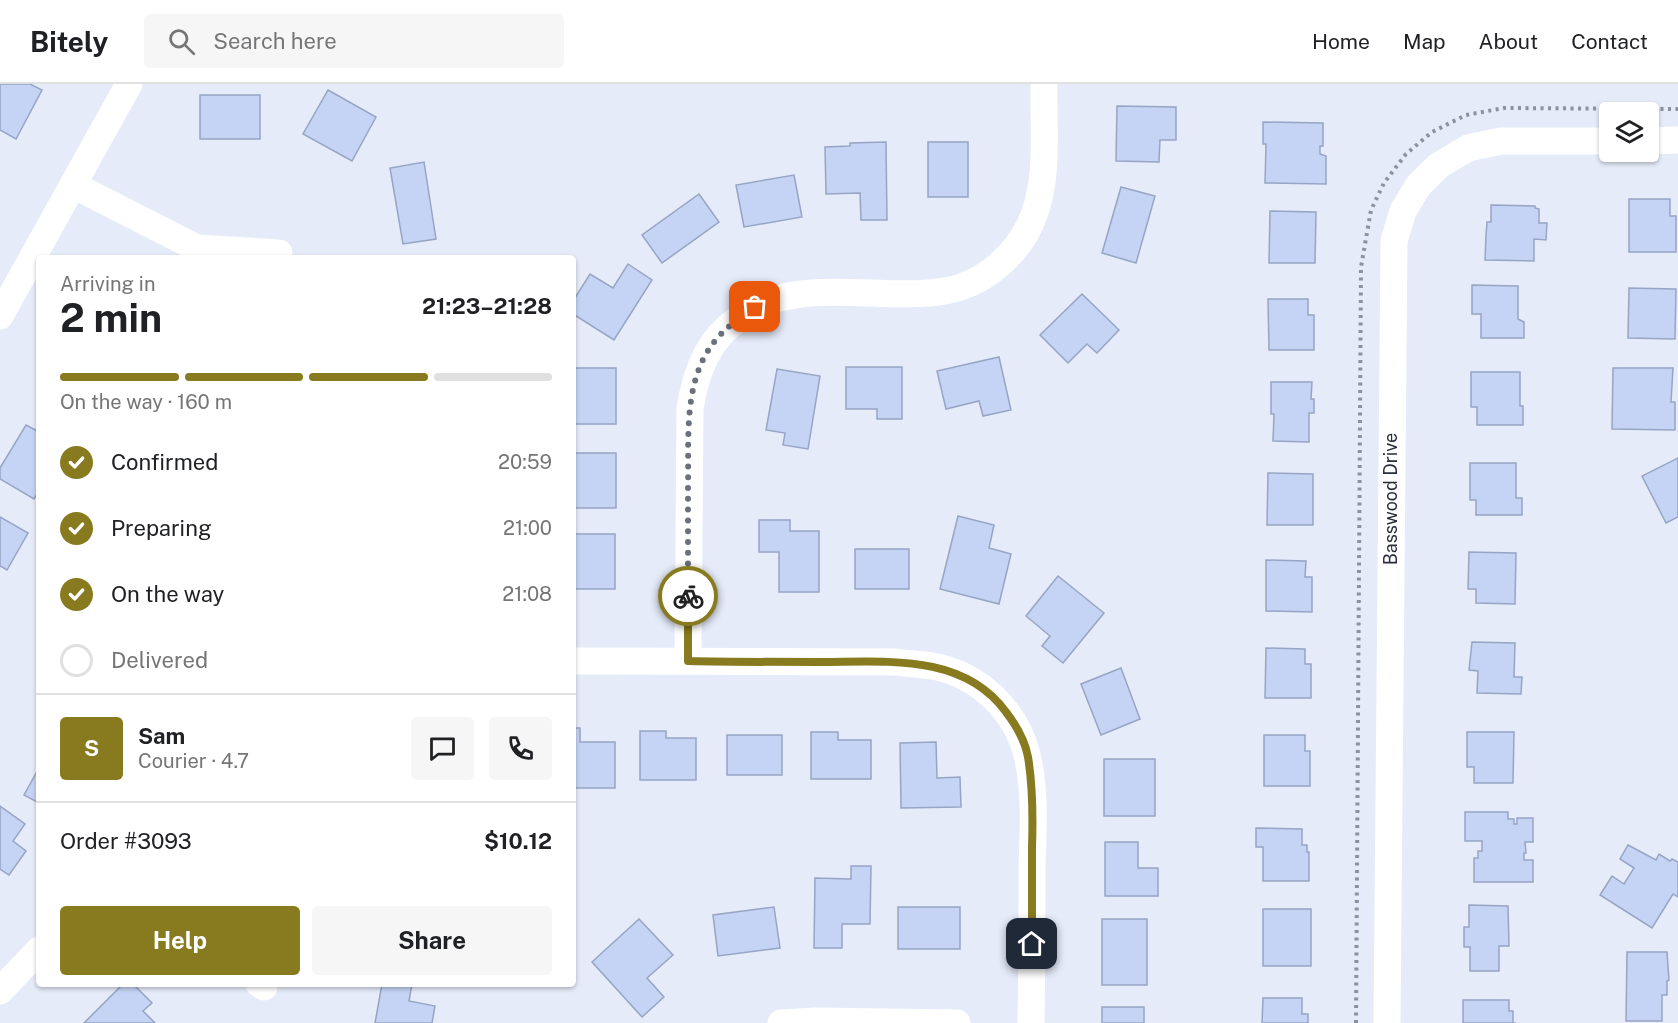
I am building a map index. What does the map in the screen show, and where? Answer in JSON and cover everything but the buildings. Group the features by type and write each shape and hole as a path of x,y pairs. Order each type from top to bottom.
{"street":[{"path":"0,316 129,84"},
{"path":"688,661 690,410 698,371 706,353 731,323 755,307 788,296 829,293 926,294 947,291 984,277 1000,265 1025,234 1040,197 1044,84"},
{"name":"Basswood Drive","path":"1387,1023 1394,241 1403,211 1418,186 1438,166 1468,147 1501,141 1599,141"},
{"path":"1659,141 1678,141"},
{"path":"73,185 197,248 279,253"},
{"path":"576,661 896,662 933,666 970,680 986,691 1000,704 1017,729 1028,756 1033,805 1031,1023"},
{"path":"0,991 36,954"},
{"path":"781,1023 816,1021 957,1023"}],"way so far":[{"path":"688,596 688,442 693,390 706,353 731,323 755,307"}],"route":[{"path":"688,596 688,661 896,662 933,666 970,680 1000,704 1012,720 1028,756 1033,805 1032,944"}]}
